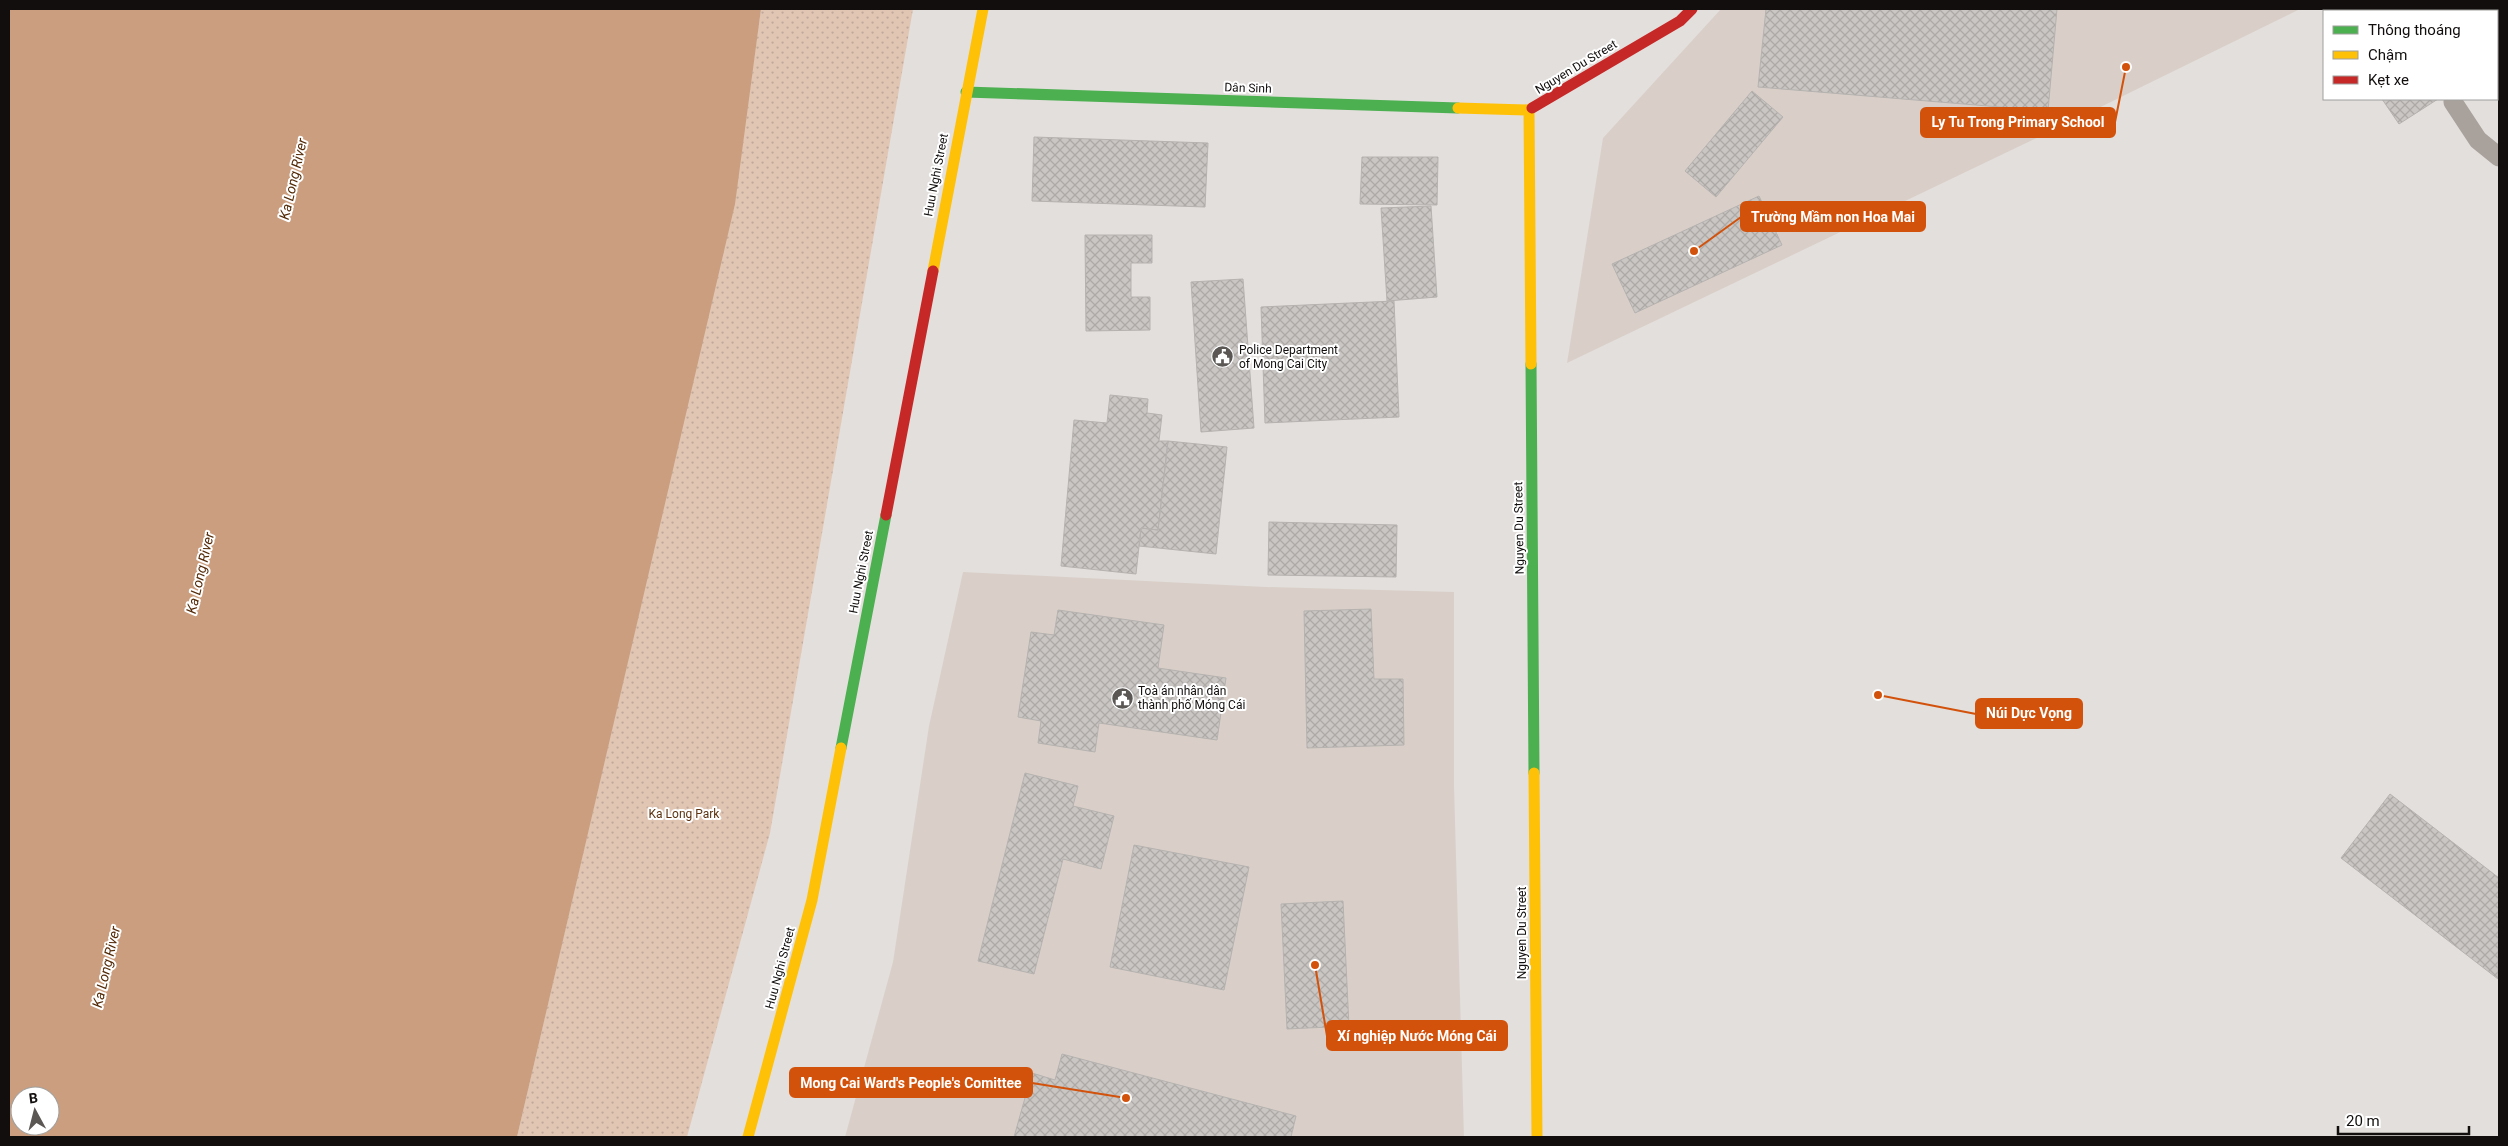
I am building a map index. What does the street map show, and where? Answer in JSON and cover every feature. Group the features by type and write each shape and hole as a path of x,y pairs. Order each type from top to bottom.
{"street":[{"name":"Huu Nghi Street","path":"748,1137 812,900 983,9"},
{"name":"Nguyen Du Street","path":"1537,1137 1529,110 1680,21 1692,9"},
{"name":"Dân Sinh","path":"966,92 1529,110"}],"lane":[{"path":"2453,102 2478,140 2499,158"}],"shaded area":[{"path":"1721,9 2300,9 2066,124 1567,363 1603,138"},
{"path":"963,572 1266,587 1454,592 1454,786 1464,1137 845,1137 893,962 929,726"}],"green space":[{"name":"Ka Long Park","path":"761,9 913,9 770,833 687,1137 517,1137 734,204"}],"water":[{"name":"Ka Long River","path":"9,9 761,9 735,204 517,1137 9,1137"}],"building":[{"path":"1766,9 2057,9 2048,111 1758,87"},
{"path":"1752,91 1783,117 1716,197 1685,171"},
{"path":"2383,100 2436,100 2399,124"},
{"path":"1034,137 1208,143 1205,207 1032,201"},
{"path":"1362,157 1438,157 1437,205 1360,204"},
{"path":"1759,196 1782,245 1635,313 1612,264"},
{"path":"1431,206 1437,297 1387,301 1381,208"},
{"path":"1085,235 1152,235 1152,263 1131,263 1131,297 1150,297 1150,330 1086,331"},
{"path":"1243,279 1254,428 1201,432 1191,282"},
{"path":"1394,301 1399,417 1265,423 1261,307"},
{"path":"1110,395 1148,399 1147,413 1162,415 1159,441 1168,441 1158,530 1141,528 1136,574 1061,566 1074,420 1107,423"},
{"path":"1168,441 1227,447 1216,554 1139,546 1141,528 1158,530"},
{"path":"1269,522 1397,525 1396,577 1268,575"},
{"path":"1371,609 1374,679 1403,679 1404,745 1307,748 1304,611"},
{"name":"Toà án nhân dân thành phố Móng Cái","path":"1058,610 1164,625 1158,668 1226,678 1217,740 1099,723 1095,752 1038,743 1041,721 1018,717 1031,632 1054,635"},
{"path":"1025,773 1078,786 1073,806 1114,816 1101,869 1063,859 1034,974 978,961"},
{"path":"2390,794 2499,878 2498,979 2341,858"},
{"path":"1134,845 1249,867 1224,990 1110,967"},
{"path":"1343,901 1349,1026 1287,1029 1281,904"},
{"path":"1062,1054 1296,1116 1291,1137 1014,1137 1032,1073 1055,1080"}],"traffic: fast":[{"path":"966,92 1458,108"},
{"path":"1531,364 1534,773"},
{"path":"841,748 886,515"}],"traffic: slow":[{"path":"933,271 983,9"},
{"path":"1458,108 1529,110"},
{"path":"1531,364 1529,110 1532,108"},
{"path":"748,1137 812,900 841,748"},
{"path":"1534,773 1537,1137"}],"traffic: jam":[{"path":"1532,108 1680,21 1692,9"},
{"path":"886,515 933,271"}],"place":[{"name":"Ly Tu Trong Primary School","path":"2126,67"},
{"name":"Trường Mầm non Hoa Mai","path":"1694,251"},
{"name":"Police Department of Mong Cai City","path":"1223,357"},
{"name":"Núi Dực Vọng","path":"1878,695"},
{"name":"Toà án nhân dân thành phố Móng Cái","path":"1122,698"},
{"name":"Xí nghiệp Nước Móng Cái","path":"1315,965"},
{"name":"Mong Cai Ward's People's Comittee","path":"1126,1098"}]}
